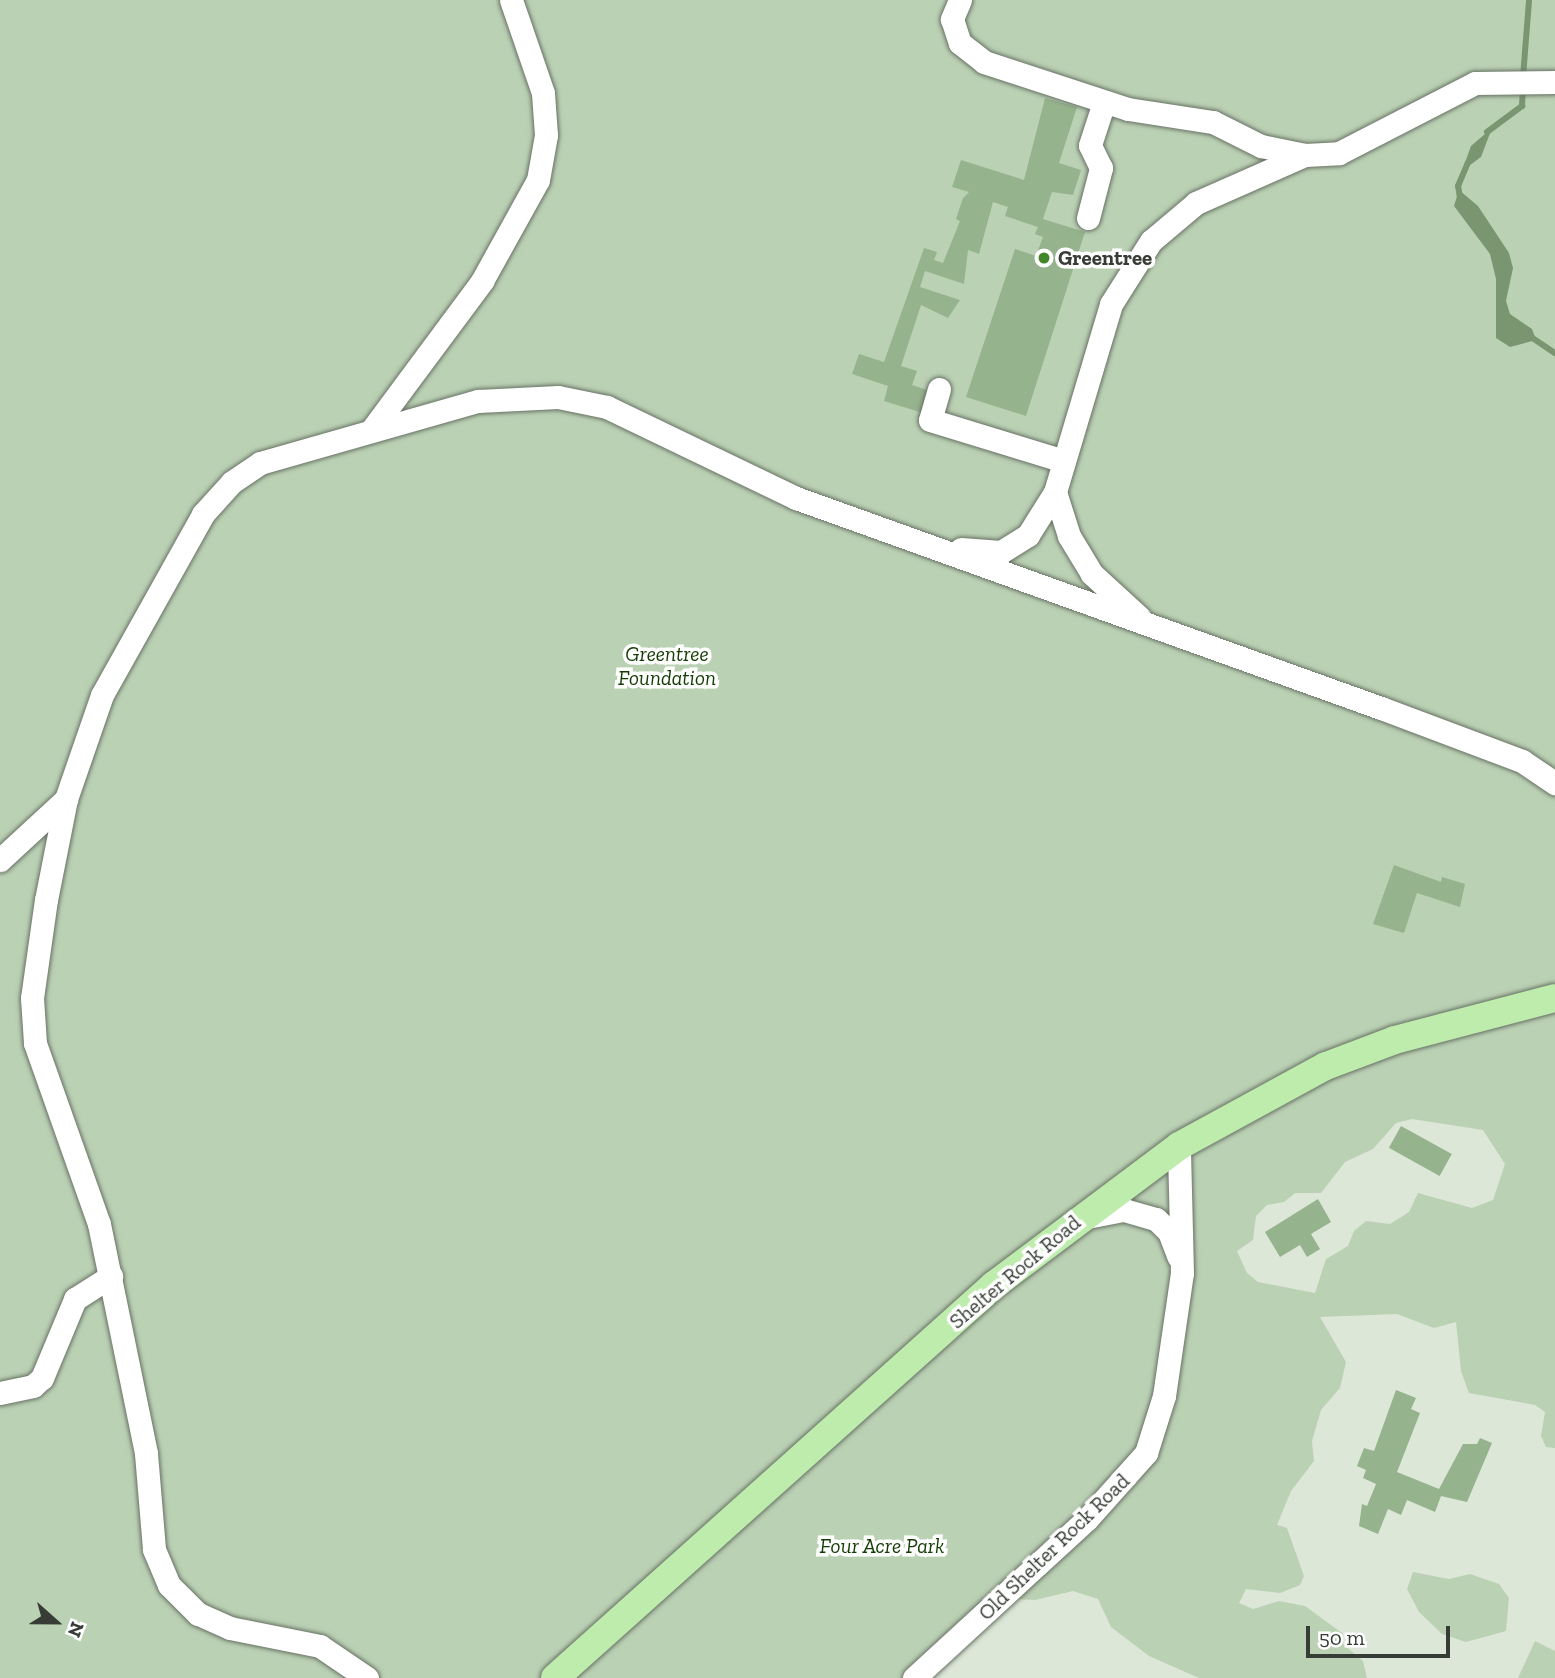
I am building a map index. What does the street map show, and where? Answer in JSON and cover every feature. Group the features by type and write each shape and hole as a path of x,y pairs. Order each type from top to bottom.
{"main road":[{"name":"Shelter Rock Road","path":"555,1678 1065,1228 1179,1146 1326,1066 1395,1040 1555,998"}],"street":[{"path":"373,428 482,281 521,219 538,180 546,135 543,93 511,0"},
{"path":"960,0 952,19 960,43 984,62 1104,103 1213,122 1261,145 1305,155 1339,153 1475,83 1509,78 1546,81"},
{"path":"1088,218 1101,168 1090,145 1104,103"},
{"path":"934,547 1001,552 1028,535 1055,492 1111,304 1152,241 1196,204 1305,155"},
{"path":"939,389 930,420 1064,461"},
{"path":"367,1678 320,1646 230,1628 198,1614 169,1585 153,1549 146,1453 99,1224 35,1043 36,974 66,799 102,695 203,514 232,482 260,463 373,428 478,401 558,397 607,407 796,498 1522,761 1555,783"},
{"path":"1055,492 1069,536 1092,575 1146,624"},
{"path":"0,860 66,799"},
{"name":"Old Shelter Rock Road","path":"914,1678 1138,1465 1158,1422 1182,1273 1179,1146"},
{"path":"1065,1228 1105,1212 1139,1212 1169,1232 1182,1273"},
{"path":"0,1393 33,1387 42,1378 75,1299 111,1276"}],"green space":[{"name":"Greentree Foundation","path":"0,0 1555,0 1555,1448 1546,1447 1541,1436 1545,1412 1535,1405 1469,1393 1461,1371 1456,1322 1434,1328 1397,1314 1320,1317 1346,1362 1340,1388 1321,1410 1312,1441 1314,1461 1291,1491 1277,1525 1287,1528 1304,1576 1300,1585 1280,1593 1246,1589 1239,1603 1253,1609 1279,1601 1305,1606 1342,1633 1343,1644 1363,1661 1367,1678 1199,1678 1149,1656 1111,1627 1098,1599 1073,1591 1035,1600 1001,1598 914,1678 0,1678","holes":["1412,1119 1483,1130 1505,1164 1493,1200 1472,1208 1418,1193 1409,1212 1390,1224 1366,1221 1354,1231 1348,1246 1326,1259 1315,1293 1258,1282 1247,1273 1237,1251 1253,1240 1256,1216 1267,1205 1284,1202 1295,1193 1321,1193 1345,1162 1373,1149 1396,1123"]},
{"path":"1413,1572 1449,1579 1470,1574 1499,1584 1509,1598 1506,1631 1466,1642 1442,1634 1419,1612 1407,1589"},
{"path":"1535,1641 1555,1651 1555,1678 1518,1678"}],"shaded area":[{"path":"1492,128 1481,157 1462,171 1471,146"},
{"path":"1459,190 1478,206 1509,253 1513,268 1506,301 1510,314 1532,329 1536,340 1510,347 1496,338 1496,279 1490,254 1454,206"}],"building":[{"name":"Greentree","path":"1045,98 1077,107 1059,163 1081,170 1073,195 1052,192 1043,219 1085,232 1026,416 966,397 1015,249 1036,256 1043,237 1035,234 1038,227 1005,216 1008,207 993,202 979,254 968,250 964,284 925,271 920,287 960,300 948,318 921,305 901,366 917,371 912,385 930,391 923,413 884,401 888,386 852,374 859,354 884,362 924,248 937,252 934,260 943,263 960,221 956,219 963,198 969,192 952,187 961,160 1024,180"},
{"path":"1394,865 1441,882 1442,877 1465,884 1460,907 1417,893 1404,933 1373,924"},
{"path":"1401,1126 1452,1154 1440,1176 1389,1148"},
{"path":"1318,1199 1331,1222 1311,1234 1320,1249 1307,1257 1300,1245 1280,1257 1265,1232"},
{"path":"1396,1390 1416,1398 1411,1409 1420,1413 1397,1472 1439,1489 1463,1444 1477,1444 1480,1438 1492,1443 1467,1502 1441,1496 1435,1512 1407,1500 1401,1515 1388,1509 1378,1534 1359,1526 1362,1504 1367,1506 1376,1484 1363,1478 1366,1470 1357,1466 1364,1448 1374,1451"}],"waterway":[{"path":"1523,77 1529,0"},
{"path":"1487,132 1522,106 1523,88"},
{"path":"1460,198 1458,186 1468,162"},
{"path":"1531,337 1555,353"}],"place":[{"name":"Greentree","path":"1044,258"}],"park label":[{"name":"Four Acre Park","path":"882,1546"}]}
